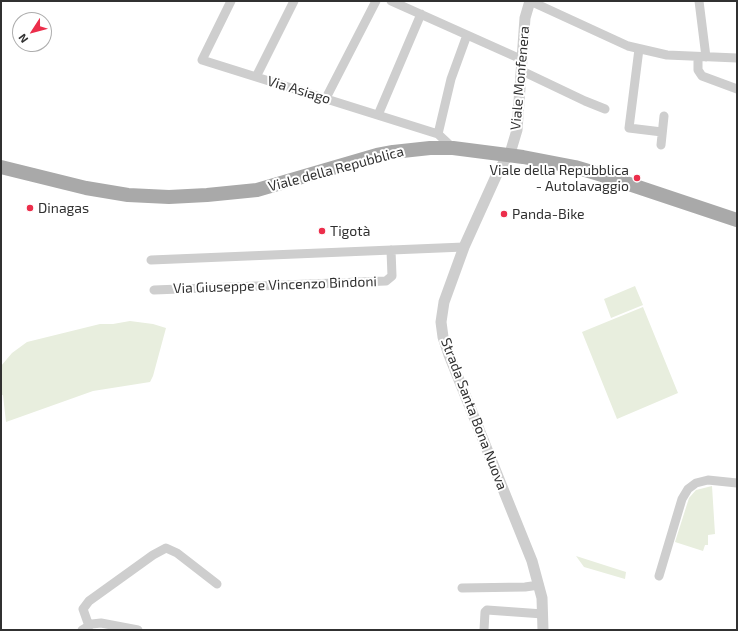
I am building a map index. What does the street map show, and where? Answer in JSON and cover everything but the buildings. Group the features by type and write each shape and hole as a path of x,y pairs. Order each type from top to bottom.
{"main road":[{"name":"Viale della Repubblica","path":"1,166 86,188 128,195 169,197 207,196 257,190 377,155 430,148 453,148 508,155 575,167 737,220"}],"street":[{"name":"Via Asiago","path":"231,1 202,60 438,134 453,148"},
{"path":"256,77 294,1"},
{"path":"326,98 376,1"},
{"path":"391,1 467,36 585,101 605,109"},
{"path":"530,1 628,46 667,55 737,58"},
{"name":"Viale Monfenera","path":"508,155 517,130 525,18 530,1"},
{"path":"699,1 702,57 698,70 702,76 737,89"},
{"path":"378,115 421,14"},
{"path":"438,134 451,79 467,36"},
{"path":"639,49 629,128 662,132"},
{"path":"661,145 664,116"},
{"name":"Strada Santa Bona Nuova","path":"508,155 464,247 442,309 441,322 443,337 449,355 532,561 539,585 543,614 543,630"},
{"path":"151,260 464,247"},
{"name":"Via Giuseppe e Vincenzo Bindoni","path":"154,290 386,281 392,276 391,250"},
{"path":"659,576 682,500 688,489 696,483 708,480 737,483"},
{"path":"138,630 101,623 86,628 84,609 89,601 153,555 166,548 177,553 218,584"},
{"path":"462,588 525,587 539,585"},
{"path":"484,630 485,612 487,610 543,614"}],"green space":[{"path":"635,286 643,305 611,318 604,299"},
{"path":"643,307 678,393 617,419 582,332"},
{"path":"130,321 153,324 166,328 150,382 93,391 6,422 3,395 1,395 1,366 12,353 27,342 100,324 113,324"},
{"path":"712,486 715,534 708,535 708,545 705,545 703,551 675,542 689,498 696,490"},
{"path":"576,556 626,572 625,579 584,567"}],"place":[{"name":"Viale della Repubblica - Autolavaggio","path":"637,178"},
{"name":"Dinagas","path":"30,208"},
{"name":"Panda-Bike","path":"504,214"},
{"name":"Tigotà","path":"322,231"}]}
